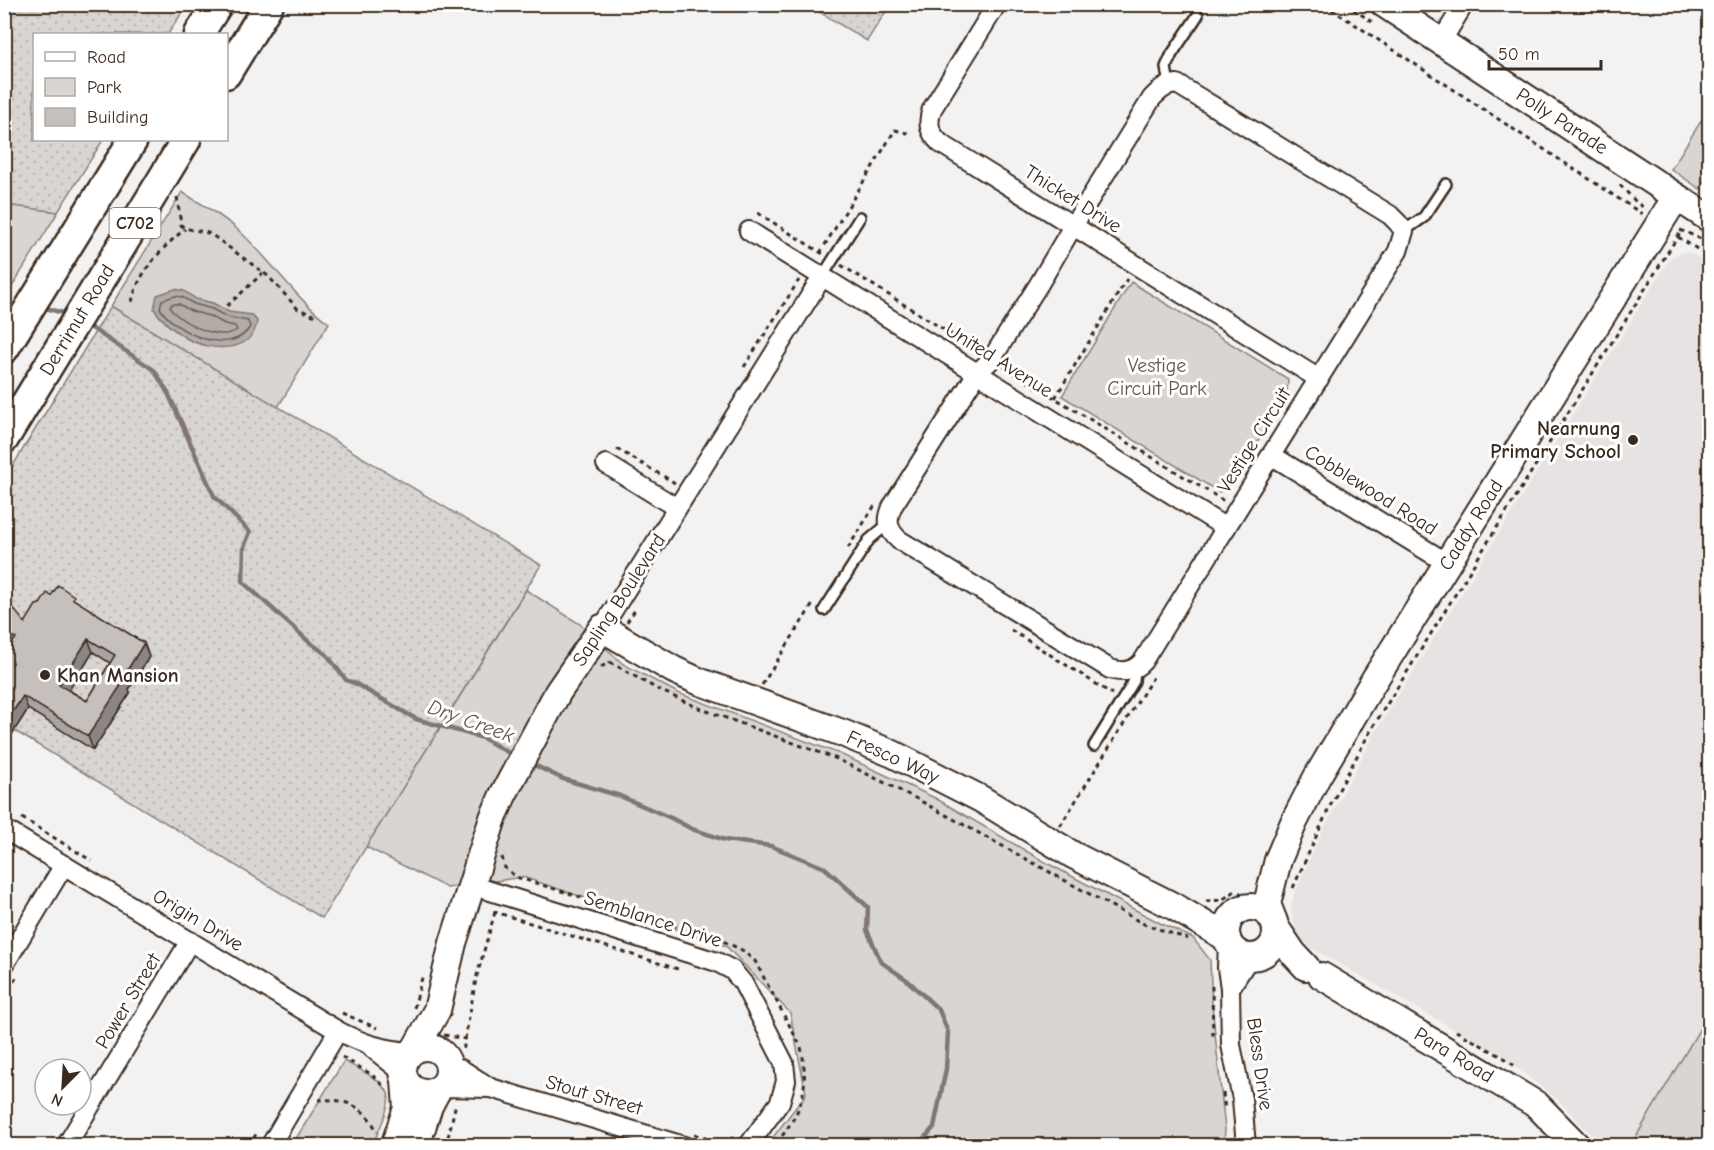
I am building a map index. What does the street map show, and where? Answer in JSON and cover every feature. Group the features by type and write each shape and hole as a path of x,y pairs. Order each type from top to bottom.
{"main road":[{"path":"200,33 218,4"},
{"path":"228,71 269,4"},
{"name":"C702","path":"4,349 132,141"},
{"name":"Derrimut Road","path":"4,439 185,141"}],"street":[{"name":"Thicket Drive","path":"997,4 932,109 929,128 940,143 1319,379"},
{"path":"1440,42 1464,4"},
{"name":"Polly Parade","path":"1379,14 1440,42 1710,219"},
{"path":"1135,668 1129,672 1110,669 899,540 889,528 888,520 892,507 977,373 991,360 1072,226 1152,98 1160,89 1177,84 1186,89 1380,209 1398,223 1404,231"},
{"name":"Caddy Road","path":"1274,923 1267,904 1278,860 1317,777 1447,563 1670,228 1676,197"},
{"name":"United Avenue","path":"749,231 1226,528"},
{"name":"Vestige Circuit","path":"1135,668 1143,661 1398,251 1404,231"},
{"name":"Sapling Boulevard","path":"413,1051 424,1013 453,943 502,795 558,692 591,662 602,628 677,508 815,272"},
{"name":"Cobblewood Road","path":"1271,455 1447,563"},
{"path":"606,464 677,508"},
{"name":"Fresco Way","path":"602,628 674,670 698,681 845,734 893,754 981,799 1073,855 1175,907 1207,920 1228,940"},
{"name":"Origin Drive","path":"4,829 338,1031 371,1046 387,1050 413,1051"},
{"name":"Caddy Road","path":"1238,904 1278,860"},
{"path":"4,964 64,865"},
{"name":"Semblance Drive","path":"471,885 497,903 717,962 736,974 782,1055 786,1074 784,1093 777,1109 741,1141"},
{"path":"1238,904 1267,912 1293,953 1314,972 1287,959 1239,954 1228,940 1228,923 1238,904"},
{"name":"Fresco Way","path":"1207,920 1238,904"},
{"path":"1230,988 1246,963 1273,945 1274,923"},
{"name":"Bless Drive","path":"1228,940 1231,1045 1244,1109 1246,1146"},
{"name":"Power Street","path":"66,1146 190,941"},
{"name":"Para Road","path":"1314,972 1537,1105 1576,1146"},
{"name":"Sapling Boulevard","path":"424,1013 442,1074"},
{"path":"270,1146 338,1031"},
{"name":"Origin Drive","path":"371,1046 405,1078"},
{"path":"386,1141 407,1108 405,1060 413,1051 431,1048 442,1074 416,1146"},
{"name":"Stout Street","path":"442,1074 461,1069 490,1088"},
{"path":"405,1078 414,1089 426,1092 442,1074"},
{"name":"Stout Street","path":"442,1074 684,1146"}],"lane":[{"path":"1168,85 1166,67 1198,15"},
{"name":"Vestige Circuit","path":"1404,231 1424,217 1446,184"},
{"name":"Sapling Boulevard","path":"815,272 860,217"},
{"path":"824,610 869,540 882,529 889,528"},
{"name":"Vestige Circuit","path":"1094,746 1134,681 1135,668"}],"path":[{"path":"1324,4 1670,228 1699,238 1710,245"},
{"path":"1346,4 1379,14"},
{"path":"815,272 821,252 895,130 911,134"},
{"path":"1619,184 1637,203 1710,257"},
{"path":"177,190 179,219 185,229 205,231 272,280 298,309 316,316"},
{"path":"1291,892 1329,808 1371,730 1670,228"},
{"path":"132,302 139,281 149,266 171,240 185,229"},
{"path":"227,306 263,273"},
{"path":"1055,398 1129,277"},
{"path":"617,449 673,482"},
{"path":"1003,624 1134,708"},
{"path":"591,662 610,662 657,689 699,708 837,759 917,799 1144,924 1198,943 1215,901 1222,900 1238,904"},
{"path":"1036,866 1158,668"},
{"path":"22,818 92,861"},
{"path":"465,1039 476,979 508,870"},
{"path":"497,903 686,971"},
{"path":"424,972 424,1013"},
{"path":"339,1012 378,1029"},
{"path":"1455,1031 1506,1059 1523,1073"},
{"path":"318,1100 335,1098 358,1106 386,1141"},
{"path":"727,1146 741,1141"}],"shaded area":[{"path":"1688,252 1710,264 1709,1013 1631,1145 1601,1145 1556,1098 1501,1056 1311,948 1302,940 1294,927 1291,906 1319,838 1375,733 1665,266 1679,253"}],"green space":[{"path":"5,5 187,5 169,33 33,33 33,141 102,141 58,212 5,205"},
{"path":"808,5 890,5 867,41"},
{"path":"1709,108 1709,174 1700,189 1671,169"},
{"path":"182,192 237,229 304,301 329,323 278,407 111,306"},
{"path":"4,205 58,212 5,298"},
{"name":"Vestige Circuit Park","path":"1131,282 1288,379 1287,394 1228,489 1219,492 1062,396"},
{"path":"111,306 541,565 322,918 5,725 4,480"},
{"path":"526,590 580,624 623,664 678,693 840,754 935,798 1045,862 1193,938 1210,960 1212,1005 1225,1129 1224,1145 767,1145 806,1094 790,1013 726,946 523,877 447,888 366,847"},
{"path":"1709,1013 1709,1145 1631,1145"},
{"path":"344,1061 373,1077 383,1086 389,1096 387,1110 372,1145 292,1145"}],"water":[{"path":"175,289 184,291 196,299 213,303 229,312 252,315 257,321 254,332 239,345 228,347 206,346 186,338 168,325 154,309 157,295"}],"building":[{"name":"Khan Mansion","path":"58,585 74,596 73,599 144,643 123,677 125,679 88,736 23,696 4,725 4,663 7,659 6,652 16,638 4,633 4,606 13,608 25,623 47,593 51,596","holes":["88,639 115,655 87,701 59,685"]}],"waterway":[{"name":"Dry Creek","path":"43,307 69,315"},
{"name":"Dry Creek","path":"84,323 154,370 168,393 214,496 250,532 244,547 243,582 308,641 327,655 346,680 416,719 483,738 514,756"},
{"name":"Dry Creek","path":"530,763 563,779 620,796 692,829 725,840 771,846 825,868 868,907 867,930 881,962 907,980 939,1010 948,1032 946,1069 934,1127 918,1146"}],"place":[{"name":"Nearnung Primary School","path":"1633,440"},
{"name":"Khan Mansion","path":"45,675"}]}
